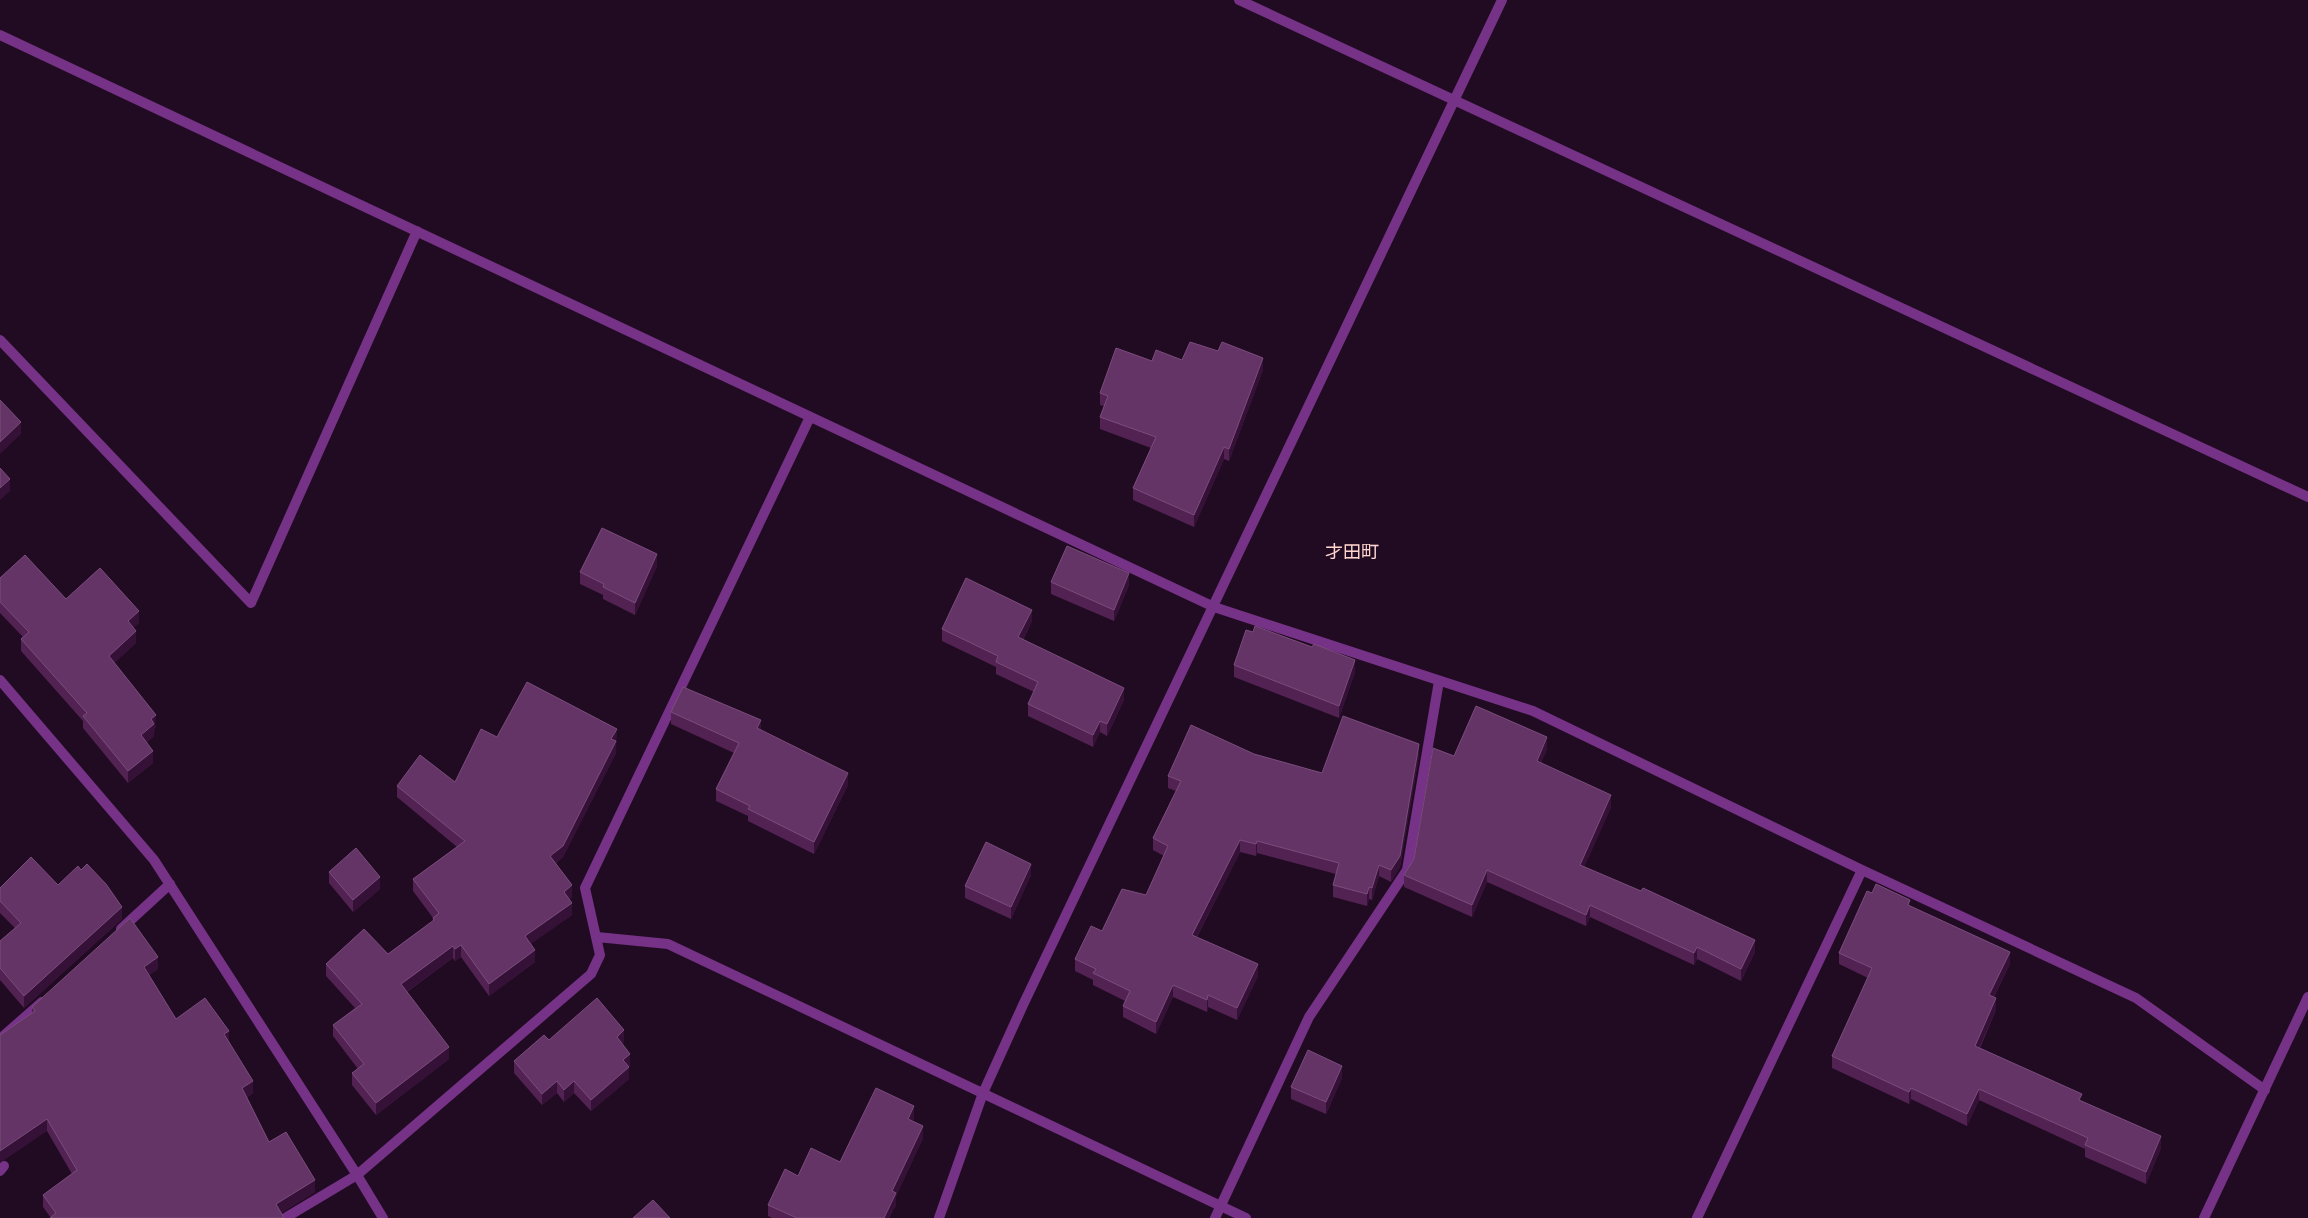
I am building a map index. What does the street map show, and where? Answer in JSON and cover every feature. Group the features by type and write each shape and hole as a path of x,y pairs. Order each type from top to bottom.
{"street":[{"path":"1239,0 2308,497"},
{"path":"939,1218 983,1093 1023,1005 1214,608 1502,0"},
{"path":"0,35 1214,608 1533,711 1862,870 2136,998 2265,1090"},
{"path":"0,340 251,603 417,231"},
{"path":"285,1218 357,1175 591,974 600,955 585,888 810,417"},
{"path":"0,680 154,860 383,1218"},
{"path":"1215,1218 1309,1017 1407,870 1440,681"},
{"path":"1697,1218 1862,870"},
{"path":"112,938 170,884"},
{"path":"597,937 668,944 1246,1218"},
{"path":"0,1039 54,991"},
{"path":"2204,1218 2308,997"}],"building":[{"path":"1190,342 1218,351 1222,342 1263,358 1229,449 1224,447 1194,515 1133,488 1156,437 1100,417 1108,396 1100,393 1116,348 1152,361 1156,350 1182,360"},
{"path":"0,400 21,422 0,442"},
{"path":"0,468 10,479 0,488"},
{"path":"602,528 657,554 635,603 603,587 604,584 580,572"},
{"path":"1067,546 1129,573 1114,610 1051,582"},
{"path":"25,555 66,599 100,568 139,611 128,621 136,631 109,656 156,715 151,719 154,724 141,735 153,751 128,771 83,716 87,713 21,639 29,632 0,602 0,578"},
{"path":"966,578 1032,610 1018,637 1124,688 1107,724 1100,721 1093,735 1028,704 1038,682 996,662 998,656 942,629"},
{"path":"1255,626 1312,647 1314,644 1355,660 1339,706 1234,665 1246,630 1253,632"},
{"path":"527,682 617,729 611,739 616,741 563,846 550,856 572,885 564,892 572,903 525,936 535,950 489,984 461,945 455,949 453,946 401,984 449,1047 376,1103 352,1073 364,1064 333,1025 362,1004 326,964 364,929 388,954 434,920 433,918 439,913 413,879 465,841 397,786 420,755 455,782 481,729 497,737"},
{"path":"683,687 761,720 757,728 848,773 814,842 748,809 750,806 716,789 739,743 671,712"},
{"path":"1476,706 1547,737 1537,761 1611,795 1580,865 1641,891 1643,888 1755,940 1741,969 1697,947 1694,953 1590,905 1586,915 1487,870 1472,905 1404,875 1414,859 1433,748 1454,756"},
{"path":"1343,716 1419,744 1400,856 1391,870 1379,865 1372,888 1369,887 1367,894 1333,885 1339,863 1257,841 1256,844 1240,840 1192,935 1258,964 1237,1008 1208,995 1207,1000 1173,985 1156,1022 1123,1006 1130,991 1093,973 1096,969 1075,959 1091,926 1102,931 1122,889 1146,895 1168,846 1153,838 1181,781 1168,776 1191,725 1254,754 1322,773"},
{"path":"986,842 1031,864 1011,907 965,886"},
{"path":"356,848 380,877 353,900 329,872"},
{"path":"31,857 58,885 78,866 81,870 87,864 106,884 122,907 24,996 0,968 0,941 21,923 0,901 0,888"},
{"path":"1876,884 1910,900 1908,905 2010,952 1989,995 1996,998 1975,1046 2082,1094 2079,1100 2161,1136 2146,1172 2085,1145 2088,1138 1979,1089 1967,1114 1911,1088 1909,1092 1832,1056 1872,968 1839,953 1867,891 1872,893"},
{"path":"130,918 158,957 144,967 176,1019 205,998 229,1031 224,1034 253,1081 242,1088 269,1142 286,1132 315,1180 276,1204 284,1218 50,1218 56,1213 43,1195 77,1170 47,1119 0,1151 0,1035 35,1011 32,1007"},
{"path":"597,998 624,1030 617,1037 630,1054 623,1060 629,1067 591,1100 574,1081 564,1090 557,1081 542,1094 514,1061 544,1035 549,1040"},
{"path":"1308,1050 1342,1066 1326,1102 1291,1087"},
{"path":"876,1088 914,1106 908,1119 923,1126 892,1191 896,1193 884,1218 797,1218 768,1205 785,1169 798,1176 811,1148 840,1162"},
{"path":"653,1200 670,1218 633,1218"}],"district":[{"name":"才田町","path":"1352,552"}]}
